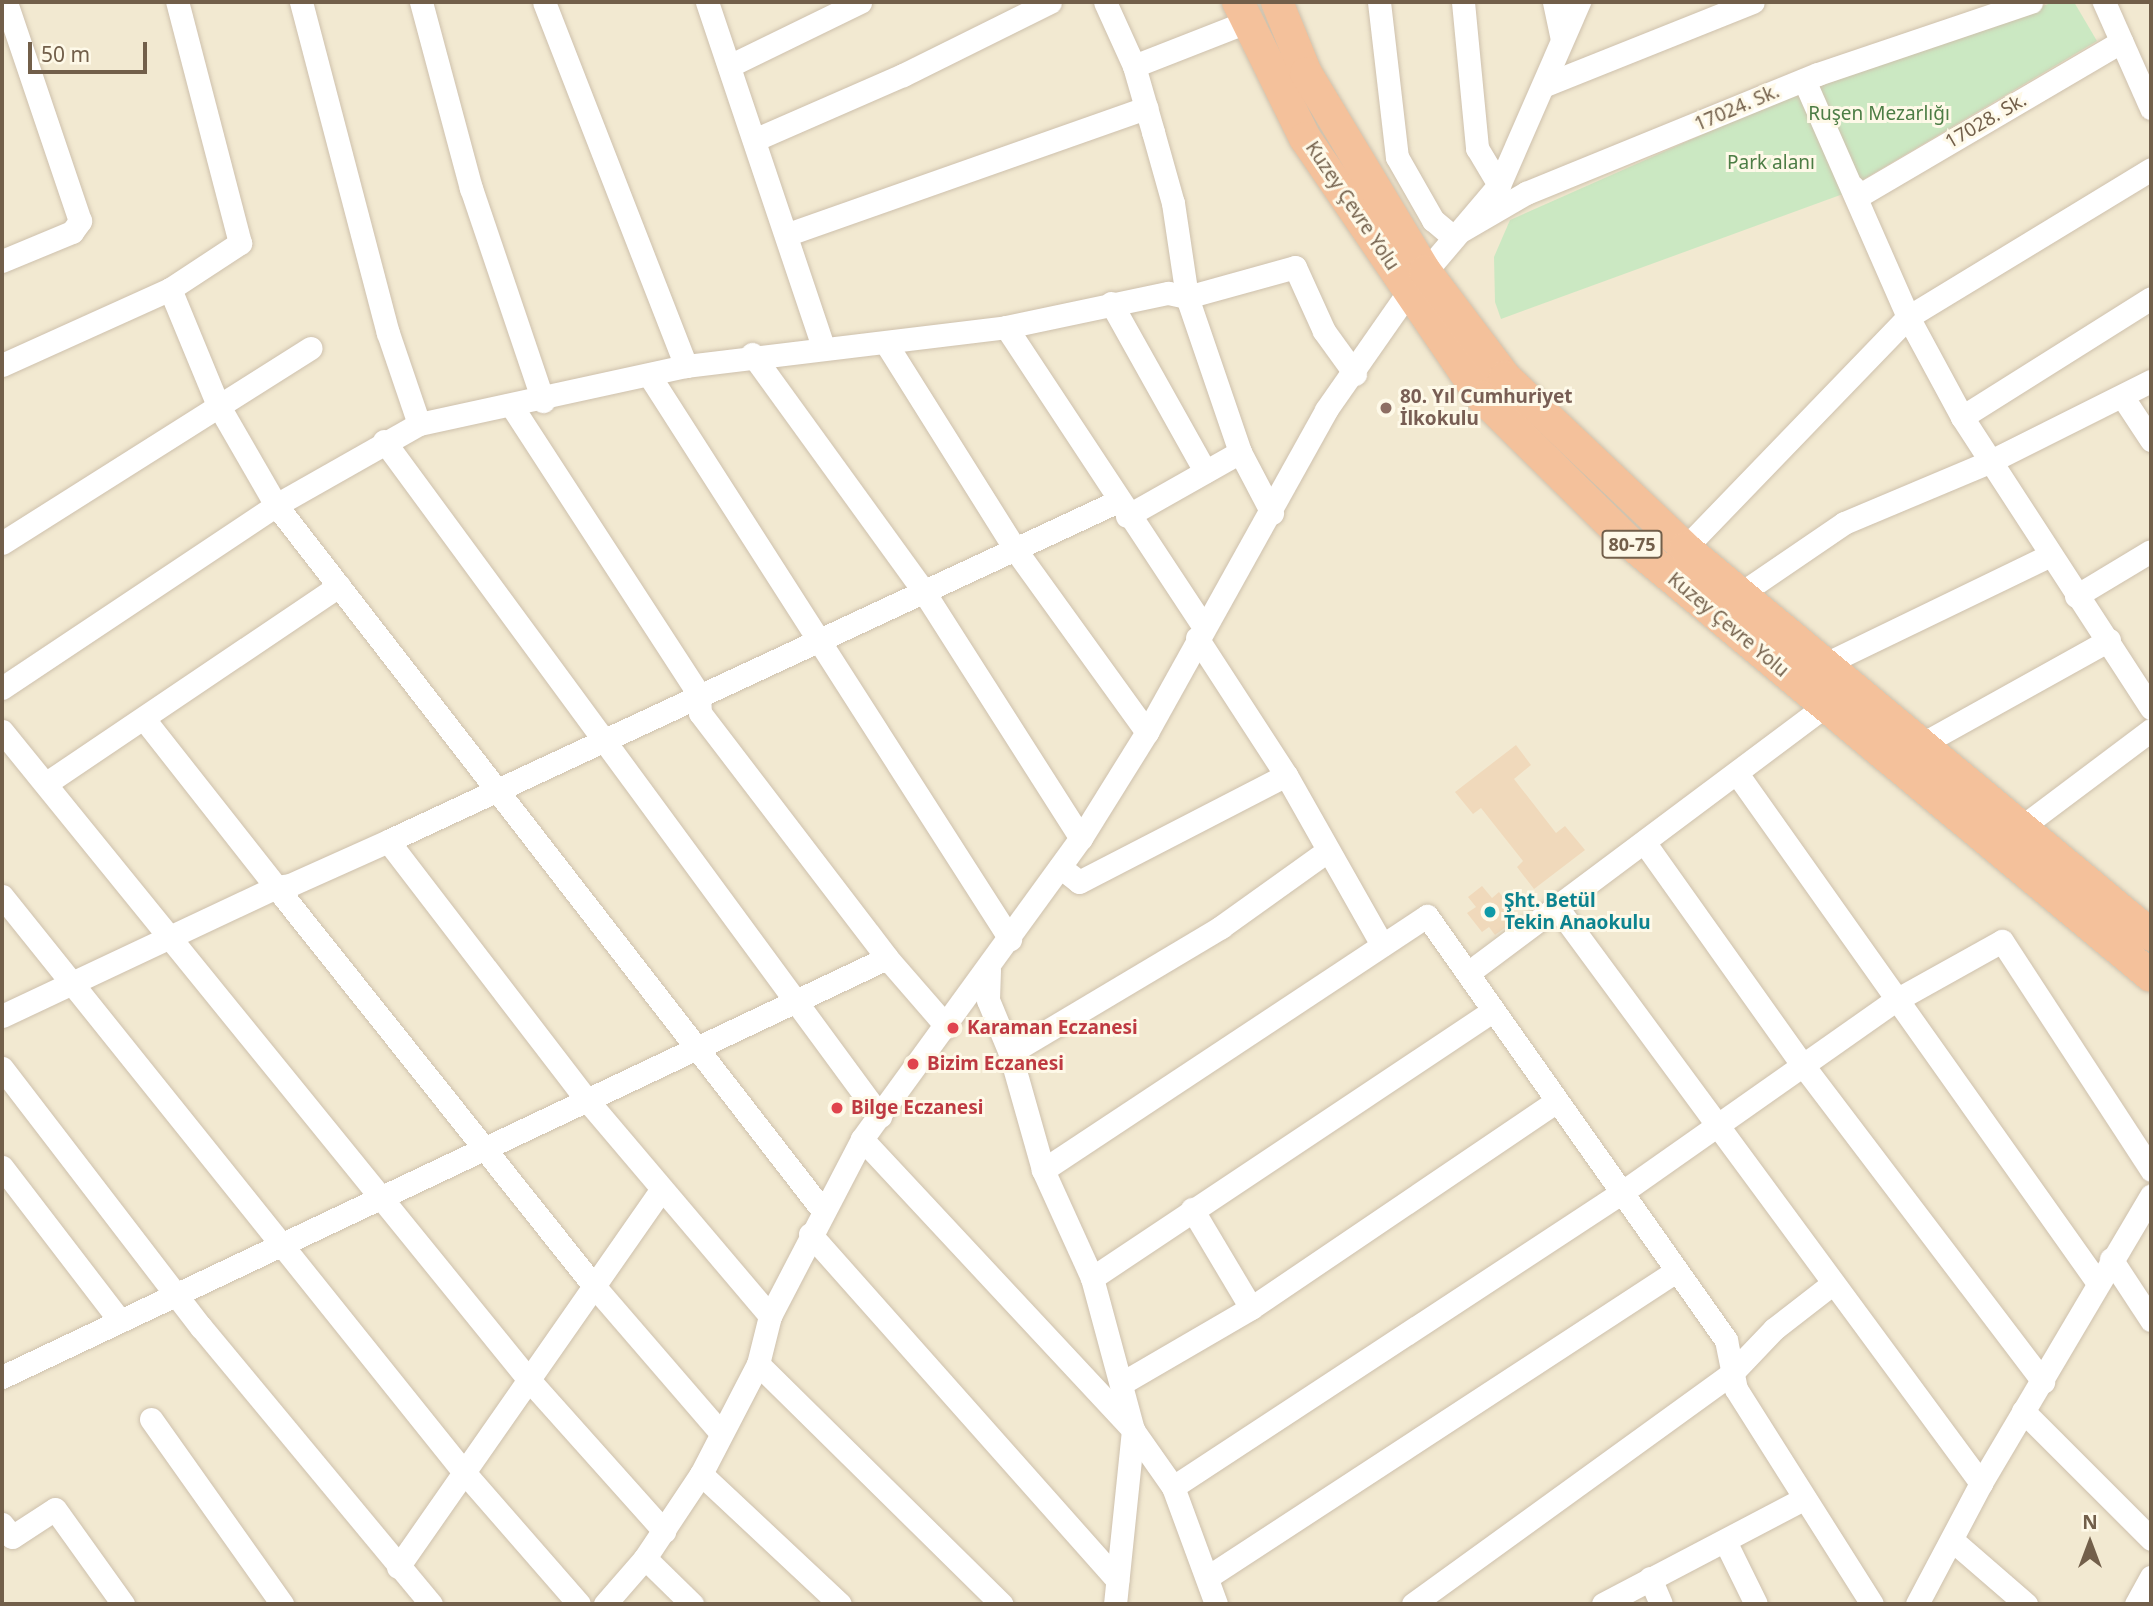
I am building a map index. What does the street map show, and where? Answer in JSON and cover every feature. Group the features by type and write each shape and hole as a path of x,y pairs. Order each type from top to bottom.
{"highway":[{"name":"Kuzey Çevre Yolu","path":"1277,2 1306,73 1417,281 1502,416 1630,543 2151,976"},
{"name":"Kuzey Çevre Yolu","path":"1242,12 1305,138 1417,281 1505,377 1685,548 2151,934"}],"street":[{"path":"2,261 72,232 79,221 6,2"},
{"path":"2,365 170,289 240,243 177,2"},
{"path":"301,2 388,333 419,424"},
{"path":"421,2 471,188 543,401"},
{"path":"544,2 686,366"},
{"path":"707,2 788,234 822,347"},
{"path":"729,66 860,2"},
{"path":"754,141 1050,2"},
{"path":"1105,2 1134,66 1173,204 1187,297 1240,452 1272,513"},
{"path":"1379,2 1397,156 1433,220 1452,236"},
{"path":"1462,2 1478,148 1499,185"},
{"path":"1554,2 1560,36"},
{"path":"604,1604 645,1558 701,1474 720,1432 758,1364 770,1316 810,1234 862,1139 989,970 1081,838 1147,732 1200,632 1272,513 1326,410 1354,374 1417,281 1452,236 1499,185 1545,85 1560,36 1579,2"},
{"path":"1545,85 1753,2"},
{"name":"17024. Sk.","path":"1452,236 1526,193 1804,80 2031,2"},
{"path":"2104,2 2151,108"},
{"path":"1134,66 1242,12"},
{"name":"17028. Sk.","path":"1853,187 1860,194 2121,42"},
{"path":"1804,80 1909,317 1962,417 2076,596 2109,640 2144,678 2151,708"},
{"path":"788,234 1146,108"},
{"path":"1685,548 1909,317 2151,169"},
{"path":"2,688 276,505 384,441 419,424 543,401 686,366 752,354 822,347 887,345 1006,327 1168,293 1187,297 1295,267 1324,331 1354,374"},
{"path":"170,289 218,403 276,505 823,1211"},
{"path":"1962,417 2151,298"},
{"path":"1111,303 1205,471"},
{"path":"1006,327 1200,632 1286,775 1382,945"},
{"path":"887,345 1017,552 1147,732"},
{"path":"2,542 218,403 311,348"},
{"path":"752,354 924,592 1081,838"},
{"path":"649,375 1010,939"},
{"path":"1740,594 1844,523 1989,462 2151,381"},
{"path":"2122,396 2151,440"},
{"path":"511,405 699,695 700,713 887,958 947,1027"},
{"path":"384,441 880,1116"},
{"path":"2,1016 71,986 169,936 276,887 290,886 388,841 496,787 817,640 1017,552 1123,509 1240,452"},
{"path":"2076,596 2151,551"},
{"path":"1823,665 2051,555"},
{"path":"48,782 339,586"},
{"path":"1922,744 2109,640"},
{"path":"1468,973 1556,905 1738,775 1825,706"},
{"path":"144,719 594,1286 720,1432"},
{"path":"2023,826 2151,730"},
{"path":"2,731 48,782 169,936 529,1380 664,1531"},
{"path":"1060,867 1079,882 1286,775"},
{"path":"1738,775 2098,1283"},
{"path":"388,841 587,1100 770,1316"},
{"path":"1644,842 1802,1064 2043,1382"},
{"path":"1010,1053 1222,927 1328,851"},
{"path":"2,896 71,986 281,1242 463,1471 579,1604"},
{"path":"1556,905 1714,1126 1981,1483"},
{"path":"1043,1170 1427,916 1726,1340 1736,1389 1803,1499 1872,1604"},
{"path":"1174,1487 1620,1193 1896,1000 2002,941 2151,1170"},
{"path":"5,1370 120,1321 281,1242 383,1197 887,958"},
{"path":"989,970 988,1000 1010,1053 1043,1170 1092,1278 1124,1382 1133,1430 1115,1604"},
{"path":"1092,1278 1492,1011"},
{"path":"2,1068 175,1293 431,1604"},
{"path":"1124,1382 1251,1308 1557,1101"},
{"path":"862,1139 1133,1430 1174,1487 1216,1604"},
{"path":"2,1167 120,1321"},
{"path":"398,1567 661,1190"},
{"path":"1917,1604 1981,1483 2023,1410 2043,1382 2111,1259 2151,1196"},
{"path":"1192,1209 1251,1308"},
{"path":"810,1234 1117,1580"},
{"path":"2111,1259 2151,1320"},
{"path":"1208,1577 1676,1271"},
{"path":"1413,1604 1732,1373 1774,1329 1832,1284"},
{"path":"758,1364 1000,1604"},
{"path":"2023,1410 2151,1539"},
{"path":"151,1419 282,1604"},
{"path":"701,1474 840,1604"},
{"path":"1603,1604 1803,1499"},
{"path":"2,1524 12,1537 55,1509 123,1604"},
{"path":"1952,1540 2026,1604"},
{"path":"1725,1541 1756,1604"},
{"path":"645,1558 692,1604"},
{"path":"2136,1604 2151,1577"},
{"path":"1650,1578 1661,1604"}],"shaded area":[{"path":"2,2 2151,2 2151,1604 2,1604"}],"green space":[{"name":"Ruşen Mezarlığı","path":"2054,2 2074,2 2097,41 1854,185 1813,87"},
{"name":"Park alanı","path":"1801,91 1843,194 1501,319 1495,302 1494,257 1510,220"}],"building":[{"path":"1516,745 1531,765 1514,779 1556,833 1565,826 1585,850 1534,889 1517,867 1523,861 1481,808 1473,814 1455,792"},
{"name":"Şht. Betül Tekin Anaokulu","path":"1482,886 1492,898 1499,892 1513,911 1504,917 1510,924 1495,935 1489,927 1482,932 1467,913 1476,907 1468,897"}],"place":[{"name":"80. Yıl Cumhuriyet İlkokulu","path":"1386,408"},
{"name":"Şht. Betül Tekin Anaokulu","path":"1490,912"},
{"name":"Karaman Eczanesi","path":"953,1028"},
{"name":"Bizim Eczanesi","path":"913,1064"},
{"name":"Bilge Eczanesi","path":"837,1108"}]}
